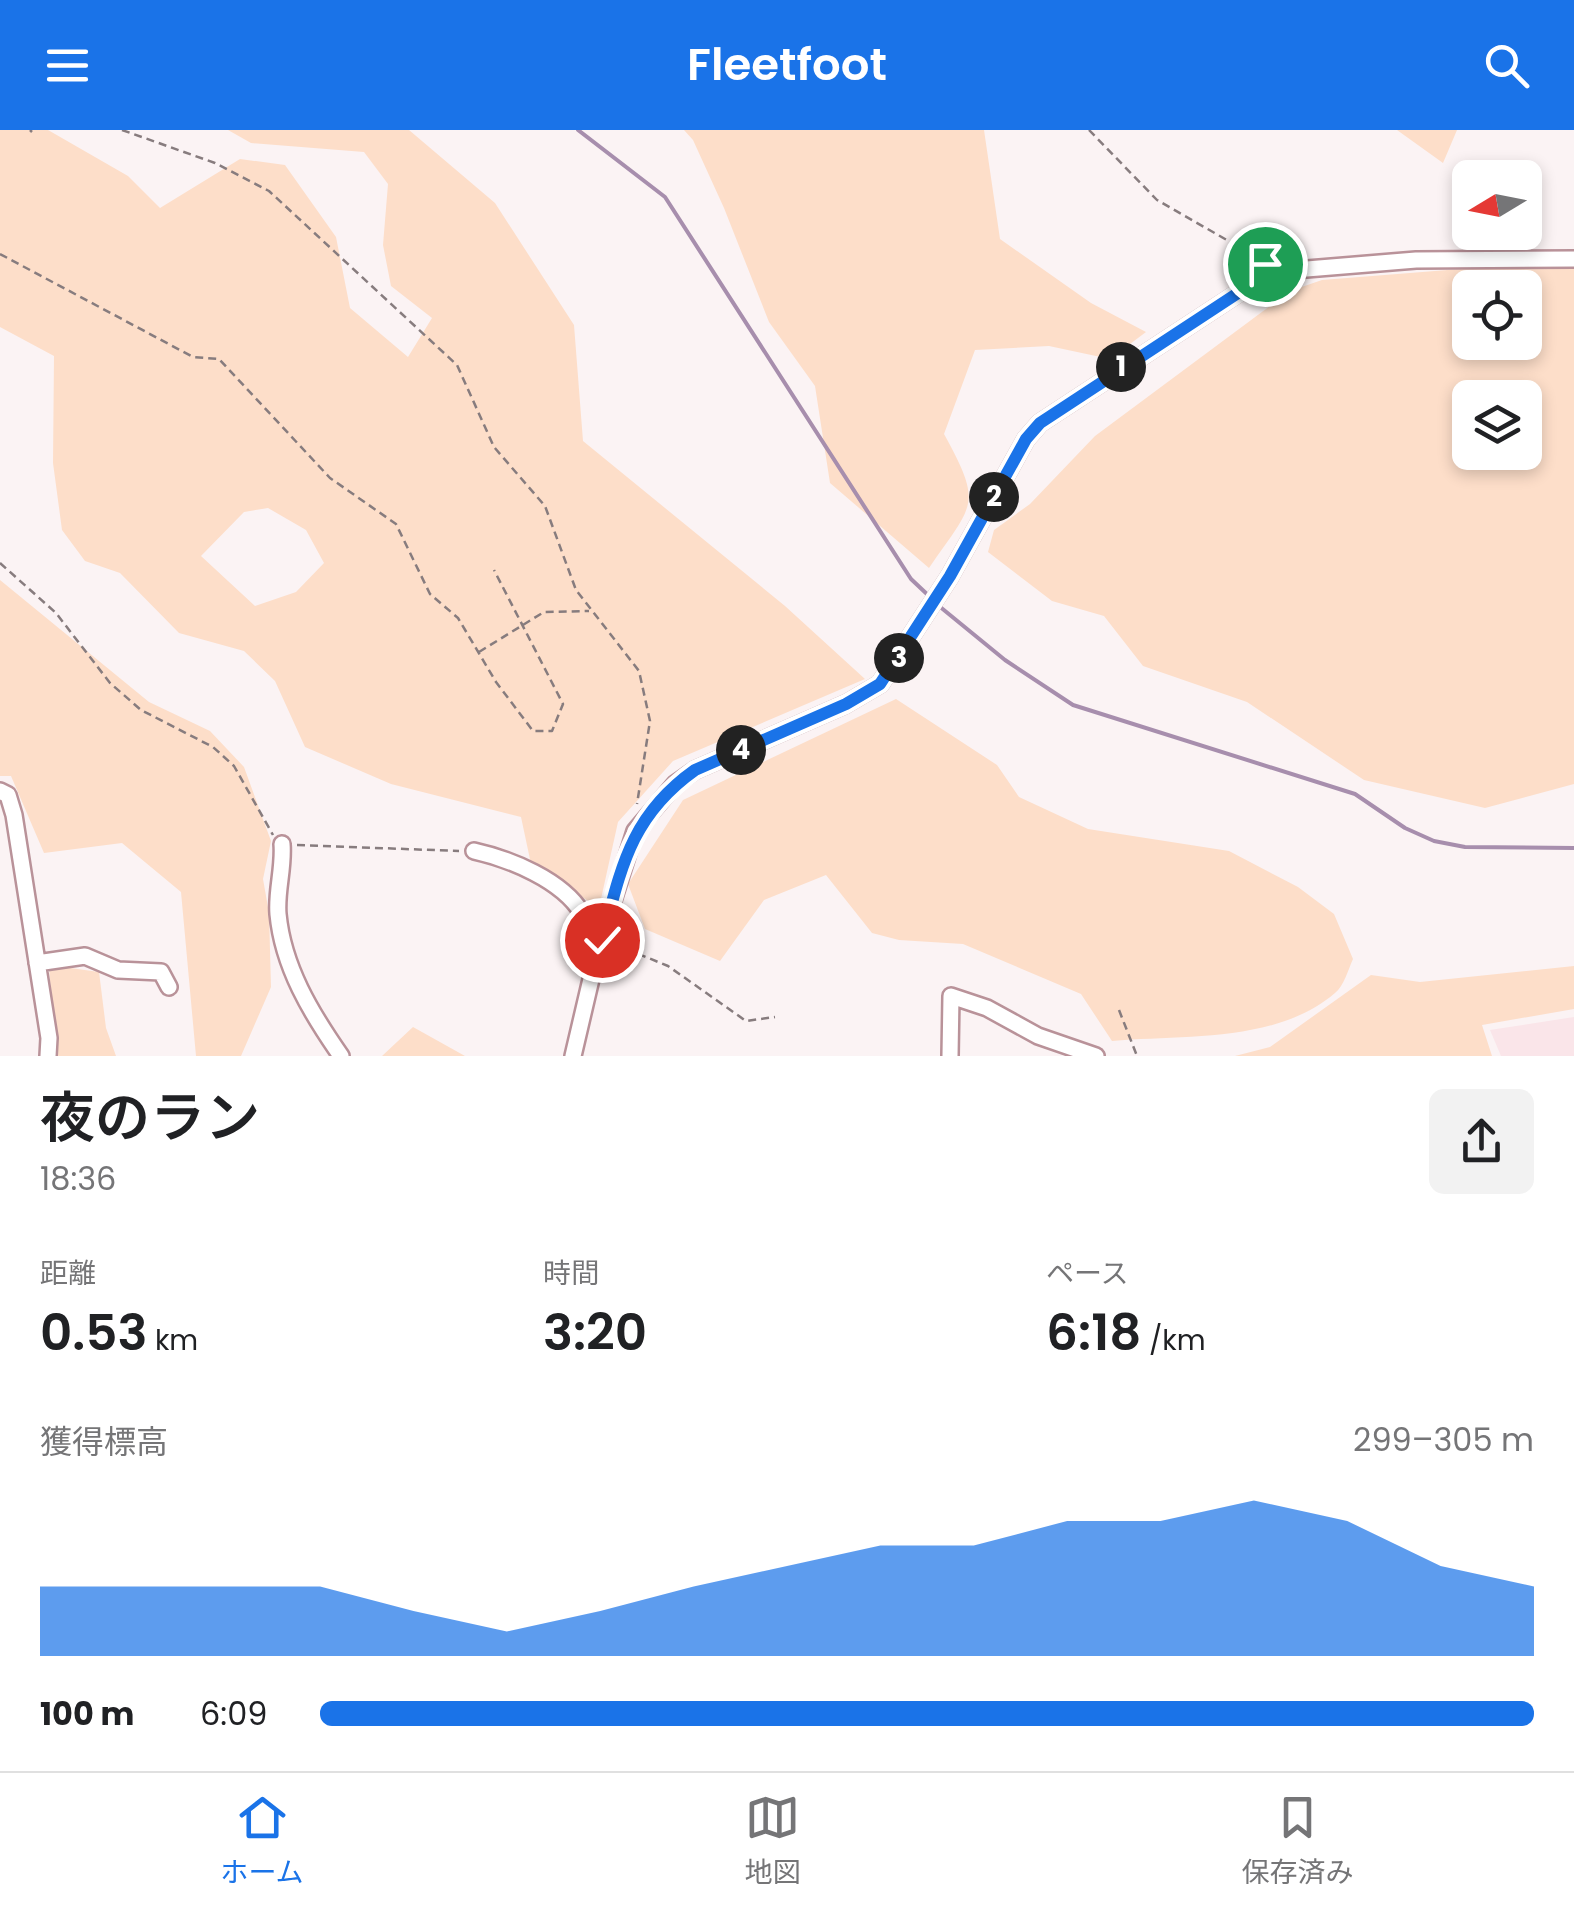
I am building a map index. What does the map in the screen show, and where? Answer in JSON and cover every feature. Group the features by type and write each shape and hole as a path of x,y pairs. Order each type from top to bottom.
{"street":[{"path":"573,1056 595,963 635,831 675,784 695,770 846,704 880,684 950,576 1026,439 1040,423 1270,272 1416,260 1574,258"},
{"path":"0,790 8,795 14,814 48,1056"},
{"path":"282,844 278,913 288,957 297,984 341,1056"},
{"path":"474,852 520,866 572,901 584,916 595,963"},
{"path":"37,963 85,956 118,970 161,972 168,987"},
{"path":"950,1056 951,996 987,1008 1038,1036 1096,1056"}],"path":[{"path":"122,130 216,163 269,191 457,365 494,447 545,506 576,590 639,672 650,721 635,831"},
{"path":"1089,130 1156,200 1258,258 1270,272"},
{"path":"0,254 194,358 219,359 289,429 330,478 396,524 430,594 458,618 533,731 552,731 563,704 519,626 494,570"},
{"path":"0,563 56,614 120,692 141,710 213,747 234,766 282,844 474,852"},
{"path":"479,653 544,612 591,611"},
{"path":"602,940 668,966 746,1021 775,1017"},
{"path":"1119,1010 1137,1056"}],"shaded area":[{"path":"0,130 48,130 128,176 160,208 240,159 285,165 336,237 350,308 408,357 432,318 391,286 383,245 388,184 364,152 251,143 228,130 409,130 495,203 574,325 583,441 785,606 865,679 673,761 618,822 599,908 531,864 521,817 391,784 305,747 275,681 244,651 179,633 120,573 85,561 62,530 53,463 54,356 0,327","holes":["268,508 306,530 324,563 296,592 255,606 201,556 244,512"]},
{"path":"684,130 984,130 1000,239 1091,303 1146,332 1110,359 1049,346 975,350 944,434 964,476 968,503 956,530 929,568 830,483 815,386 769,322 724,208 693,140"},
{"path":"1397,130 1457,130 1443,163"},
{"path":"1574,260 1574,784 1485,808 1364,780 1247,702 1143,666 1104,616 1052,601 988,552 994,530 1030,504 1095,436 1290,291 1322,280"},
{"path":"0,580 149,702 210,731 244,767 271,841 263,879 269,913 271,987 241,1056 196,1056 181,892 122,843 44,853 11,776 0,776"},
{"path":"896,699 997,765 1019,797 1088,829 1229,851 1298,887 1334,914 1353,959 1341,986 1312,1009 1258,1029 1112,1041 1081,994 963,944 899,940 872,933 826,875 764,900 720,961 645,929 628,884 683,800"},
{"path":"49,965 99,972 106,1028 116,1056 55,1056"},
{"path":"1574,966 1574,1009 1482,1025 1492,1056 1235,1056 1270,1047 1371,975 1420,982"},
{"path":"1574,1017 1574,1056 1501,1056 1490,1030"},
{"path":"413,1027 465,1056 382,1056"}],"waterway":[{"path":"578,130 665,197 911,579 929,596"},
{"path":"939,606 1005,660 1073,705 1355,794 1405,828 1434,841 1465,847 1574,848"}],"route":[{"path":"602,940 635,831 675,784 695,770 846,704 880,684 950,576 1026,439 1040,423 1270,272 1265,264"}]}
